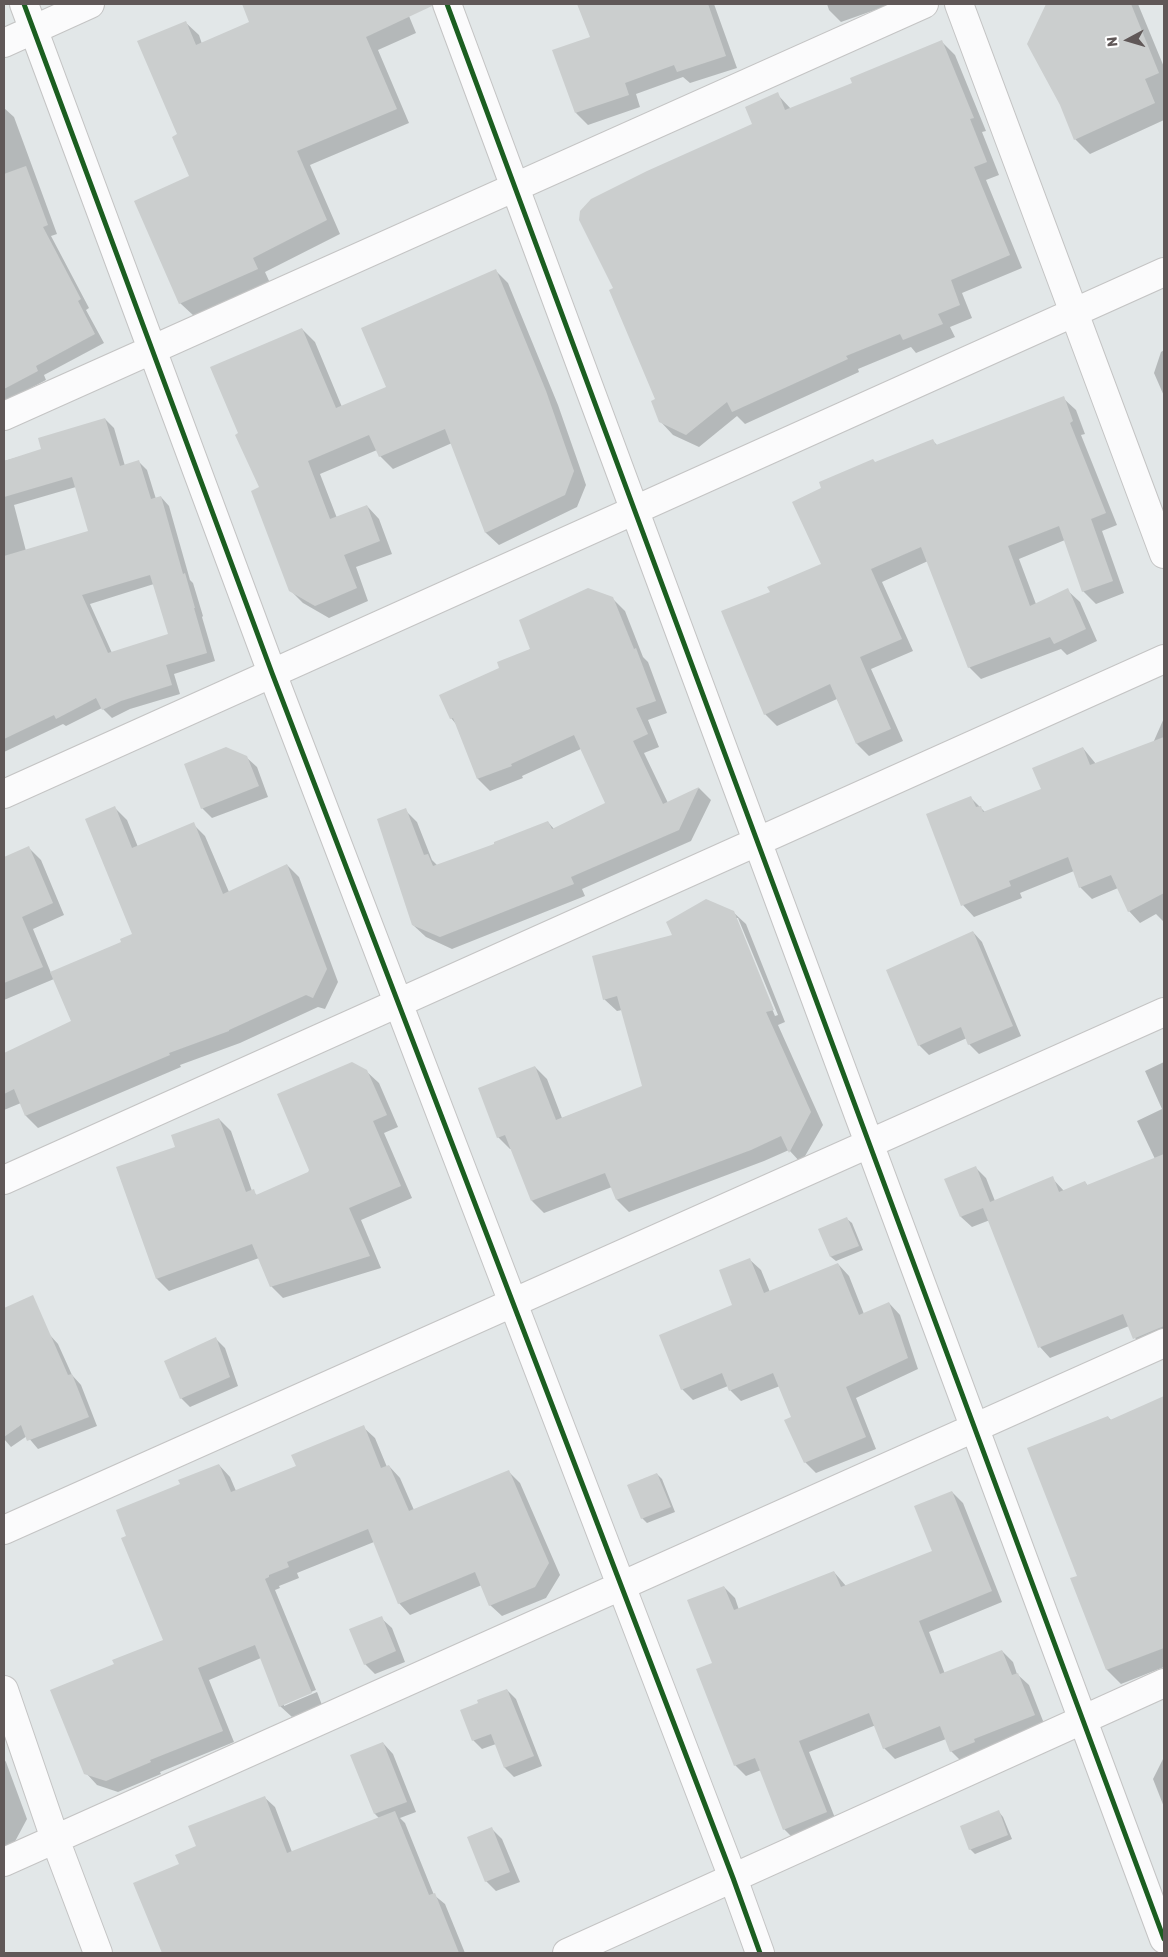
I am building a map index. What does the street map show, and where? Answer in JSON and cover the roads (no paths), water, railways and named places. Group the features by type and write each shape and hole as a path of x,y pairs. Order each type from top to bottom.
{"street":[{"path":"24,4 272,673 760,1953"},
{"path":"4,43 90,4"},
{"path":"446,4 1164,1939"},
{"path":"4,416 924,4"},
{"path":"959,4 1164,554"},
{"path":"4,794 1164,272"},
{"path":"4,1180 1164,659"},
{"path":"4,1530 1164,1012"},
{"path":"4,1862 1164,1343"},
{"path":"567,1953 1164,1683"},
{"path":"4,1690 55,1839 98,1953"}]}
